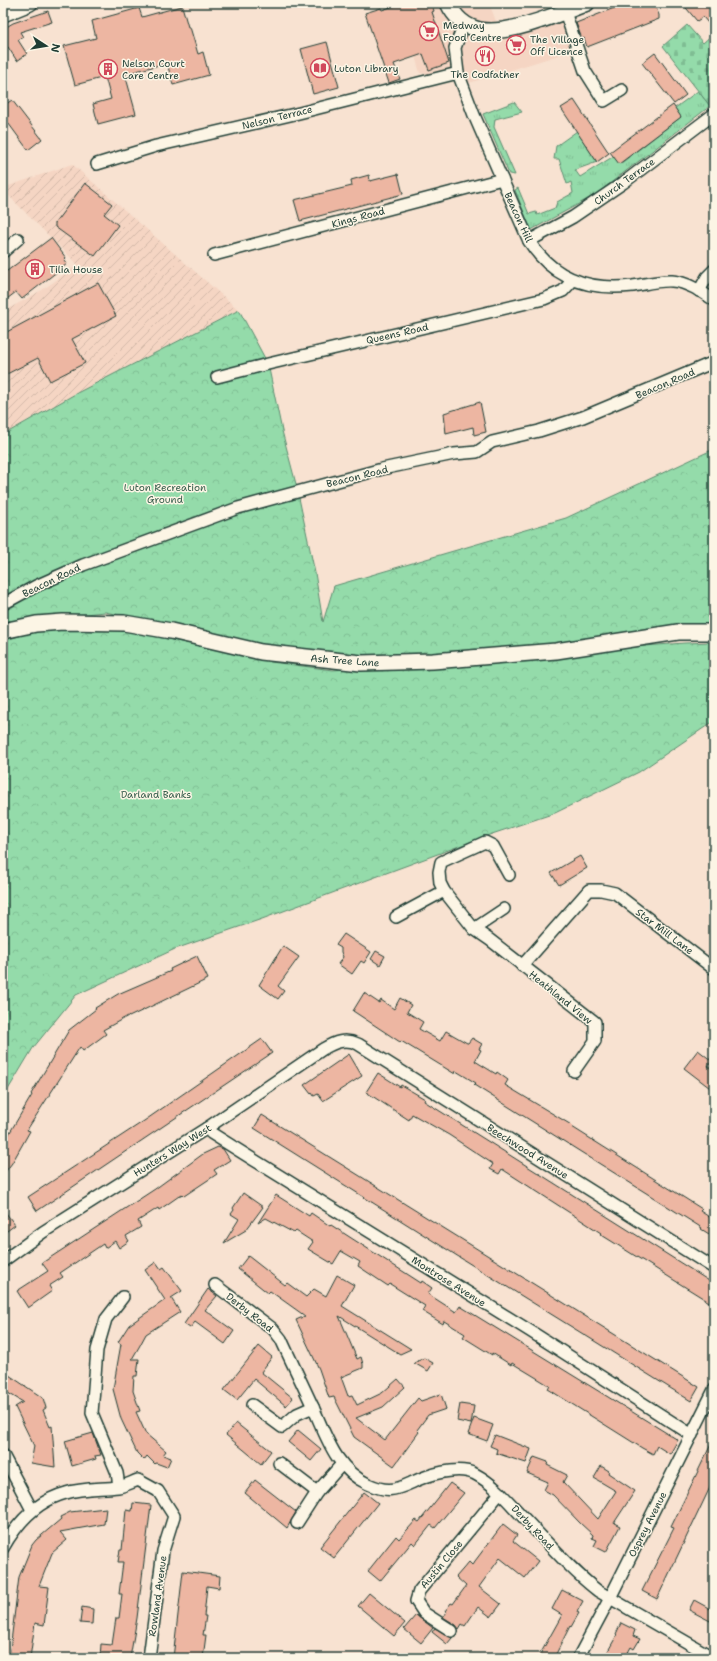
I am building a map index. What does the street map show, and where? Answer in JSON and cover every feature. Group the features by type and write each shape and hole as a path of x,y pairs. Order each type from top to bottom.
{"street":[{"path":"3,14 30,3"},
{"path":"448,3 454,14 464,23 480,30 495,31 527,24 565,12 587,3"},
{"path":"565,12 585,71 604,101 622,90"},
{"name":"Beacon Hill","path":"464,23 455,48 458,73 474,115 529,241 543,258 559,272 573,280 588,285 614,287 673,281 699,291 714,300"},
{"name":"Nelson Terrace","path":"97,164 156,146 299,113 458,73"},
{"name":"Church Terrace","path":"529,241 572,217 623,184 714,114"},
{"name":"Kings Road","path":"214,255 502,179"},
{"path":"3,252 18,239"},
{"path":"699,291 707,277 714,270"},
{"name":"Queens Road","path":"217,377 544,299 563,291 573,280"},
{"name":"Beacon Road","path":"3,604 36,586 83,564 238,508 382,469 454,454 477,452 492,442 539,431 583,417 714,362"},
{"name":"Ash Tree Lane","path":"3,631 36,624 63,622 124,623 166,630 261,652 361,663 433,661 556,651 678,632 714,632"},
{"name":"Heathland View","path":"509,875 493,846 485,842 441,862 439,872 440,883 444,891 474,929 595,1022 595,1041 574,1071"},
{"name":"Heathland View","path":"522,966 590,890 601,890 615,893"},
{"path":"396,917 444,891"},
{"name":"Star Mill Lane","path":"615,893 714,969"},
{"path":"474,929 504,909"},
{"name":"Hunters Way West","path":"3,1261 43,1232 207,1128 323,1049 341,1041"},
{"name":"Beechwood Avenue","path":"341,1041 348,1041 358,1044 714,1268"},
{"name":"Montrose Avenue","path":"207,1128 211,1133 525,1328 692,1435"},
{"name":"Derby Road","path":"215,1285 273,1329 281,1339 313,1407 327,1442 342,1464 358,1479 382,1490 398,1489 419,1479 437,1473 456,1470 474,1473 500,1493 582,1579 610,1598 714,1658"},
{"path":"3,1548 14,1530 32,1510 48,1500 66,1492 119,1486 117,1473 92,1413 97,1350 106,1318 123,1297"},
{"name":"Osprey Avenue","path":"578,1658 610,1598 714,1390"},
{"path":"252,1405 282,1427 297,1414 313,1407"},
{"path":"3,1455 32,1510"},
{"path":"279,1463 317,1492"},
{"path":"297,1523 317,1492 342,1464"},
{"name":"Rowland Avenue","path":"119,1486 138,1480 158,1491 174,1516 162,1551 149,1658"},
{"name":"Austin Close","path":"452,1631 424,1612 416,1601 416,1596 500,1493"}],"shaded area":[{"path":"399,3 489,3 503,39 564,21 575,50 469,83 448,76 420,73"},
{"path":"72,164 239,310 77,393 3,435 3,312 42,290 78,265 3,190 3,188"}],"green space":[{"path":"687,25 703,43 714,33 714,102 710,106 663,46"},
{"path":"698,91 710,106 595,195 531,230 515,190 518,188 529,214 536,212 537,215 555,208 557,202 573,193 571,182 567,184 559,159 554,159 556,146 577,131 597,162 575,170 580,177 614,156 620,164 681,117 675,108"},
{"path":"514,102 522,112 495,119 494,127 515,175 509,174 483,114"},
{"name":"Luton Recreation Ground","path":"239,310 268,364 315,573 323,622 334,586 566,518 714,449 714,606 710,612 711,623 433,661 283,655 200,631 105,612 3,622 3,435 77,393"},
{"name":"Darland Banks","path":"118,629 231,652 271,662 333,670 684,643 714,642 714,721 639,772 555,813 489,835 262,919 175,949 76,995 33,1048 3,1098 3,641 38,630"}],"building":[{"path":"403,3 431,3 434,11 432,12 449,63 429,70 423,54 394,64 400,79 389,83 365,13 381,8 382,10"},
{"path":"627,3 654,3 659,19 587,47 584,38 582,39 576,23"},
{"path":"682,3 714,3 714,30 703,17 697,21"},
{"name":"Nelson Court Care Centre","path":"182,6 198,54 203,52 209,75 173,85 167,63 125,74 136,114 98,124 93,104 111,99 105,77 75,85 64,46 96,38 92,21 139,8 142,17"},
{"path":"48,11 52,22 20,32 23,37 18,40 27,54 17,61 8,47 3,50 3,29 13,23"},
{"name":"Luton Library","path":"327,42 339,87 313,94 301,49"},
{"path":"655,53 686,95 674,104 642,63"},
{"path":"12,100 42,139 28,150 3,116 3,106"},
{"path":"574,100 609,153 597,162 561,108"},
{"path":"673,105 681,117 619,164 610,152"},
{"path":"398,174 403,194 300,221 294,200 352,186 351,180 369,175 370,181"},
{"path":"85,183 112,204 104,214 118,225 95,256 55,227 55,223"},
{"name":"Tilia House","path":"51,238 66,258 64,260 67,264 22,299 16,292 3,302 3,274"},
{"path":"98,283 116,316 72,339 85,363 50,381 38,358 3,376 3,334"},
{"path":"480,402 486,432 474,435 473,427 446,434 444,413"},
{"path":"580,856 587,868 559,885 551,873"},
{"path":"344,934 371,952 364,963 361,961 352,974 338,964 343,957 341,948 336,945"},
{"path":"283,946 299,957 278,986 284,991 278,999 259,985"},
{"path":"376,951 385,956 380,965 371,959"},
{"path":"197,956 208,979 129,1017 128,1016 103,1030 106,1034 83,1051 80,1047 27,1130 30,1131 12,1163 3,1175 3,1144 69,1030 96,1009 95,1008 118,994 171,971 170,969"},
{"path":"364,993 379,1003 381,1000 394,1009 400,998 411,1005 407,1012 423,1022 419,1029 440,1041 446,1031 467,1043 472,1038 482,1044 479,1049 481,1050 475,1061 496,1074 497,1072 508,1080 505,1085 573,1126 572,1127 702,1209 700,1211 714,1220 714,1237 474,1085 476,1083 456,1071 455,1074 401,1041 400,1042 353,1011"},
{"path":"262,1039 272,1053 37,1211 28,1197 144,1121"},
{"path":"698,1050 712,1061 708,1066 714,1070 714,1091 684,1068"},
{"path":"349,1054 362,1076 323,1101 318,1094 314,1096 312,1093 311,1094 304,1085"},
{"path":"378,1073 400,1087 401,1085 425,1099 424,1101 714,1284 714,1305 600,1234 601,1233 502,1169 499,1174 490,1169 493,1164 449,1135 412,1114 409,1120 366,1092"},
{"path":"262,1115 699,1387 691,1401 254,1128"},
{"path":"218,1147 223,1149 230,1160 214,1170 217,1174 184,1196 182,1194 159,1210 158,1208 138,1221 141,1227 126,1236 129,1241 119,1248 115,1241 105,1248 103,1244 60,1273 63,1277 49,1286 52,1291 28,1308 17,1291 48,1271 42,1263 155,1189 203,1154"},
{"path":"243,1193 263,1207 246,1230 224,1243 239,1219 231,1214 234,1210 233,1208"},
{"path":"276,1195 309,1216 311,1213 421,1283 422,1281 432,1288 428,1294 456,1312 460,1306 678,1440 670,1454 657,1446 653,1454 642,1448 548,1389 550,1386 512,1363 511,1365 492,1353 492,1355 463,1337 465,1334 444,1321 443,1324 422,1311 425,1306 390,1284 388,1286 358,1266 360,1262 341,1251 333,1264 308,1249 313,1242 296,1231 294,1233 266,1218 258,1223"},
{"path":"3,1209 15,1225 3,1234"},
{"path":"248,1256 285,1285 287,1283 306,1297 314,1289 326,1296 337,1275 354,1285 342,1306 411,1349 400,1354 339,1316 357,1359 361,1357 363,1364 363,1368 341,1377 348,1396 352,1395 357,1405 382,1393 398,1379 405,1387 383,1407 356,1418 385,1440 418,1398 421,1401 441,1394 446,1409 428,1415 417,1430 419,1432 394,1466 354,1437 334,1397 329,1398 319,1369 296,1320 305,1316 270,1291 268,1293 238,1269"},
{"path":"156,1262 161,1269 164,1267 182,1291 171,1298 180,1312 146,1334 132,1359 139,1359 137,1376 134,1376 133,1391 140,1411 136,1412 146,1434 166,1451 163,1455 171,1458 167,1467 156,1463 155,1464 147,1456 144,1460 137,1453 121,1419 113,1389 121,1344 118,1342 129,1325 165,1300 145,1270"},
{"path":"208,1289 217,1296 205,1310 234,1331 225,1344 195,1322 190,1328 184,1324"},
{"path":"259,1346 272,1357 261,1372 293,1398 286,1406 254,1379 237,1400 224,1390"},
{"path":"424,1358 433,1363 428,1371 414,1363"},
{"path":"3,1371 43,1398 46,1408 43,1410 50,1427 52,1426 55,1467 31,1463 34,1446 15,1407 23,1402 3,1390"},
{"path":"460,1404 474,1406 471,1424 457,1421"},
{"path":"474,1418 493,1425 487,1441 468,1434"},
{"path":"236,1423 271,1451 261,1464 226,1435"},
{"path":"298,1430 321,1449 311,1461 288,1442"},
{"path":"93,1433 101,1455 95,1456 96,1459 72,1466 65,1441"},
{"path":"495,1435 531,1449 526,1463 496,1453 497,1449 490,1446"},
{"path":"714,1438 714,1479 657,1599 642,1591 674,1528 671,1527"},
{"path":"534,1457 548,1462 547,1465 567,1475 563,1482 598,1519 616,1491 594,1478 601,1466 609,1471 608,1473 635,1491 614,1523 620,1526 606,1552 594,1546 597,1540 592,1538 593,1535 553,1495 544,1490 548,1482 527,1473"},
{"path":"255,1480 296,1512 287,1528 245,1493"},
{"path":"450,1483 464,1493 435,1528 431,1525 415,1545 412,1542 380,1581 368,1571 396,1536 399,1539 416,1520 419,1522"},
{"path":"364,1492 378,1503 334,1558 320,1547"},
{"path":"133,1503 151,1505 137,1618 130,1658 100,1658 101,1644 112,1645 116,1618 119,1618 122,1594 119,1594 123,1562 118,1562 120,1550 122,1550 126,1510 132,1511"},
{"path":"106,1508 104,1524 60,1532 67,1540 52,1553 39,1586 49,1587 44,1625 35,1623 30,1658 9,1658 19,1577 32,1545 61,1519 60,1517 70,1512"},
{"path":"503,1524 517,1535 513,1541 538,1561 525,1578 500,1558 479,1587 501,1604 491,1617 478,1607 465,1626 462,1624 459,1629 456,1625 443,1617 447,1612 445,1611 451,1603 453,1604 466,1586 456,1577 469,1562 472,1565"},
{"path":"183,1571 220,1576 219,1588 207,1586 204,1616 206,1616 203,1635 206,1635 203,1658 173,1658"},
{"path":"562,1590 583,1601 577,1612 579,1613 571,1627 570,1626 554,1658 538,1658 562,1615 552,1609"},
{"path":"369,1593 405,1623 394,1636 358,1606"},
{"path":"694,1600 714,1611 714,1623 689,1610"},
{"path":"82,1607 93,1609 92,1624 80,1623"},
{"path":"416,1615 433,1628 421,1643 404,1629"},
{"path":"621,1623 635,1630 633,1636 640,1639 634,1649 631,1647 625,1658 604,1658 617,1635 616,1634"},
{"path":"435,1628 452,1638 447,1644 432,1632"}],"place":[{"name":"Medway Food Centre","path":"429,31"},
{"name":"The Village Off Licence","path":"516,45"},
{"name":"The Codfather","path":"485,56"},
{"name":"Luton Library","path":"320,68"},
{"name":"Nelson Court Care Centre","path":"108,69"},
{"name":"Tilia House","path":"35,269"}]}
